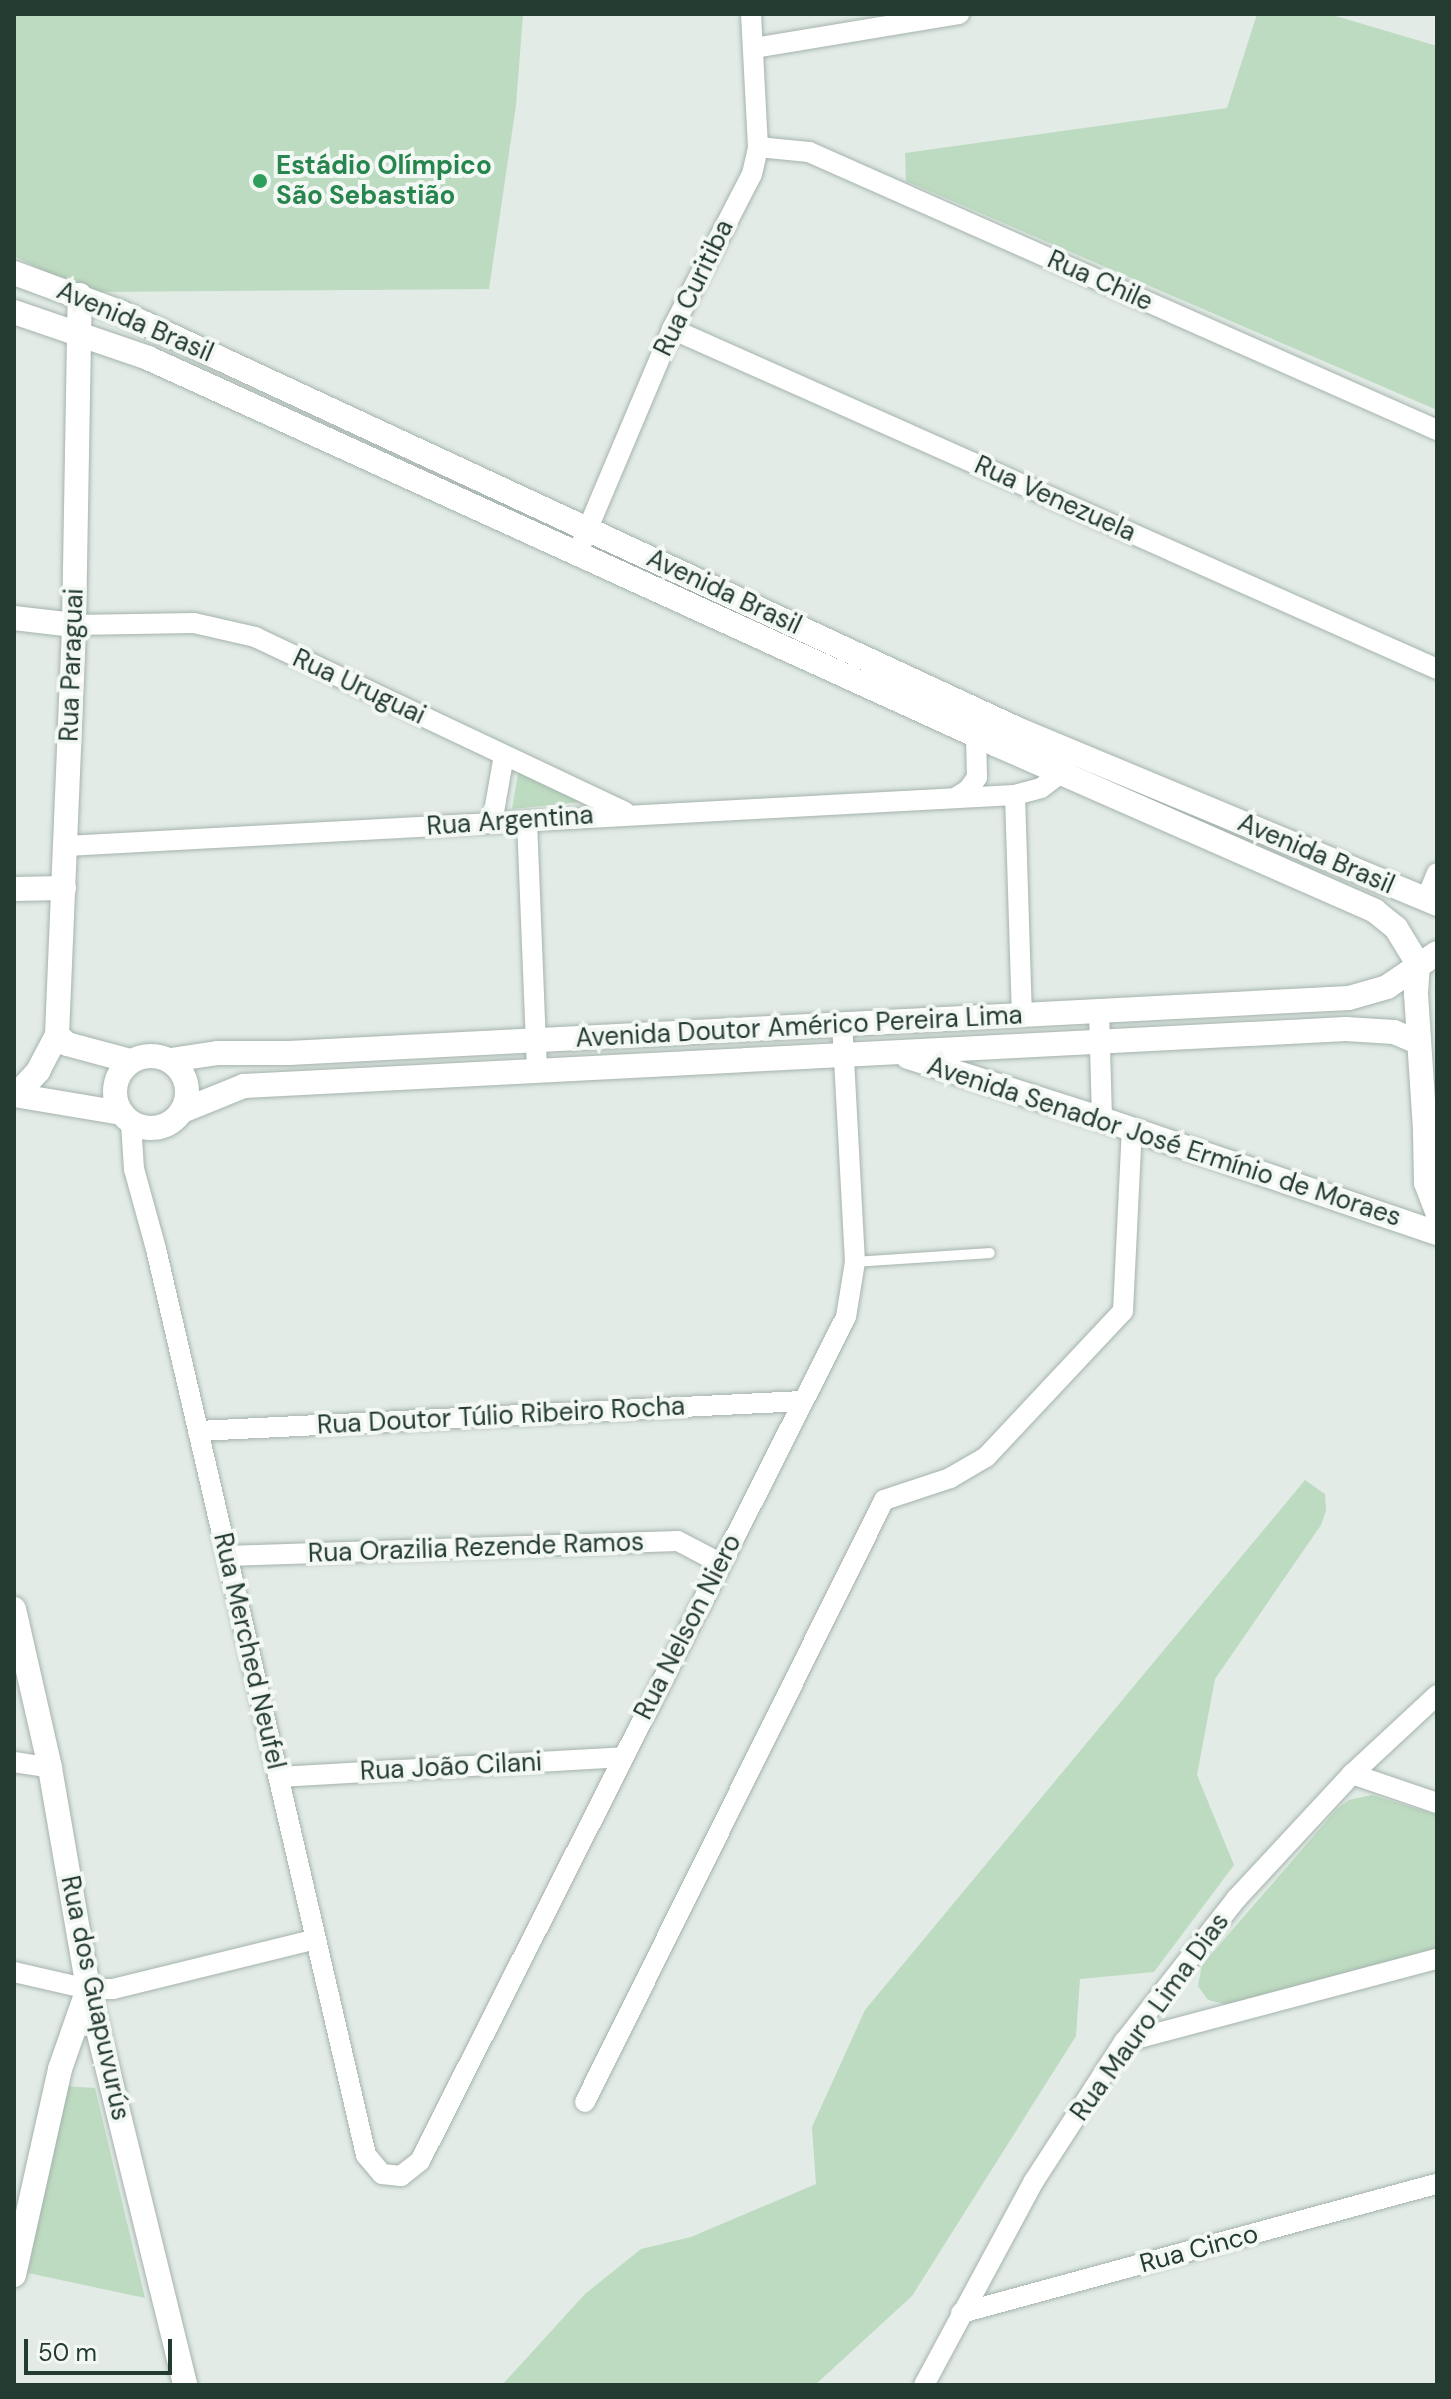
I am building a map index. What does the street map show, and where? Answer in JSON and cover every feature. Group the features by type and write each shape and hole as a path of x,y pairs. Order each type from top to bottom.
{"main road":[{"name":"Avenida Brasil","path":"14,273 80,295 587,529 1065,762 1237,850 1375,911 1428,959"},
{"name":"Rua Paraguai","path":"15,1095 38,1071 57,1035 74,625 80,295"},
{"name":"Avenida Brasil","path":"14,312 148,358 976,735 1065,762 1250,826 1431,902"},
{"path":"14,618 74,625"},
{"path":"1237,850 1250,826"},
{"path":"14,889 64,888"},
{"path":"1428,959 1418,1042 1431,1141 1426,1183 1437,1211"},
{"name":"Avenida Doutor Américo Pereira Lima","path":"171,1060 218,1053 536,1040 1349,998 1387,987 1428,959"},
{"path":"1192,1006 1193,1037"},
{"name":"Avenida Doutor Américo Pereira Lima","path":"182,1111 244,1086 1346,1029 1394,1032 1418,1042"},
{"path":"57,1035 67,1044 130,1061"},
{"name":"Avenida Senador José Ermínio de Moraes","path":"891,1052 1102,1119 1437,1233"},
{"path":"15,1095 126,1118 145,1128 162,1127 182,1111 187,1098 187,1084 171,1060 143,1055 130,1061 115,1085 126,1118"},
{"name":"Rua dos Guapuvurús","path":"14,1609 50,1768 88,1989 185,2385"},
{"path":"14,2275 23,2192 88,1989"}],"street":[{"name":"Rua Curitiba","path":"578,552 672,329 752,174 758,147 751,14"},
{"path":"754,48 959,14"},
{"name":"Rua Chile","path":"758,147 809,152 1437,430"},
{"name":"Rua Venezuela","path":"672,329 1437,669"},
{"name":"Rua Uruguai","path":"74,625 194,623 255,637 629,814"},
{"path":"955,798 968,790 977,777 976,735"},
{"path":"492,823 504,755"},
{"name":"Rua Argentina","path":"66,846 1015,795 1041,788 1065,762"},
{"path":"1015,795 1022,1015"},
{"path":"527,821 537,1072"},
{"path":"1431,902 1437,873"},
{"path":"1099,1011 1102,1119"},
{"name":"Rua Nelson Niero","path":"382,2174 401,2176 420,2161 846,1317 855,1262 842,1024"},
{"name":"Rua Merched Neufel","path":"126,1118 134,1169 366,2155 382,2174"},
{"path":"585,2102 884,1500 950,1478 986,1457 1123,1311 1132,1129"},
{"name":"Rua Doutor Túlio Ribeiro Rocha","path":"198,1431 803,1401"},
{"name":"Rua Orazilia Rezende Ramos","path":"227,1556 678,1541 720,1563"},
{"name":"Rua Mauro Lima Dias","path":"924,2385 1034,2181 1124,2042 1236,1899 1352,1774 1437,1695"},
{"name":"Rua João Cilani","path":"279,1777 623,1757"},
{"path":"14,1762 50,1768"},
{"path":"1352,1774 1437,1803"},
{"path":"14,1972 88,1989 113,1989 316,1939"},
{"path":"1124,2042 1437,1959"},
{"name":"Rua Cinco","path":"961,2313 1437,2184"}],"lane":[{"path":"1275,1002 1275,1033"},
{"path":"855,1262 990,1253"}],"green space":[{"name":"Estádio Olímpico São Sebastião","path":"14,14 523,14 516,105 489,289 87,292 14,256"},
{"path":"1257,14 1329,14 1437,46 1437,410 906,181 905,153 1227,108"},
{"path":"519,768 582,802 512,809"},
{"path":"1305,1480 1325,1494 1326,1511 1321,1525 1215,1679 1197,1775 1234,1865 1154,1972 1080,1979 1076,2036 912,2296 815,2385 502,2385 585,2294 641,2249 691,2237 816,2184 812,2127 865,2010"},
{"path":"1372,1795 1437,1815 1437,1948 1229,2005 1208,2000 1198,1986 1202,1965 1337,1809 1349,1800"},
{"path":"63,2086 95,2088 145,2298 28,2273"}],"place":[{"name":"Estádio Olímpico São Sebastião","path":"260,181"}]}
